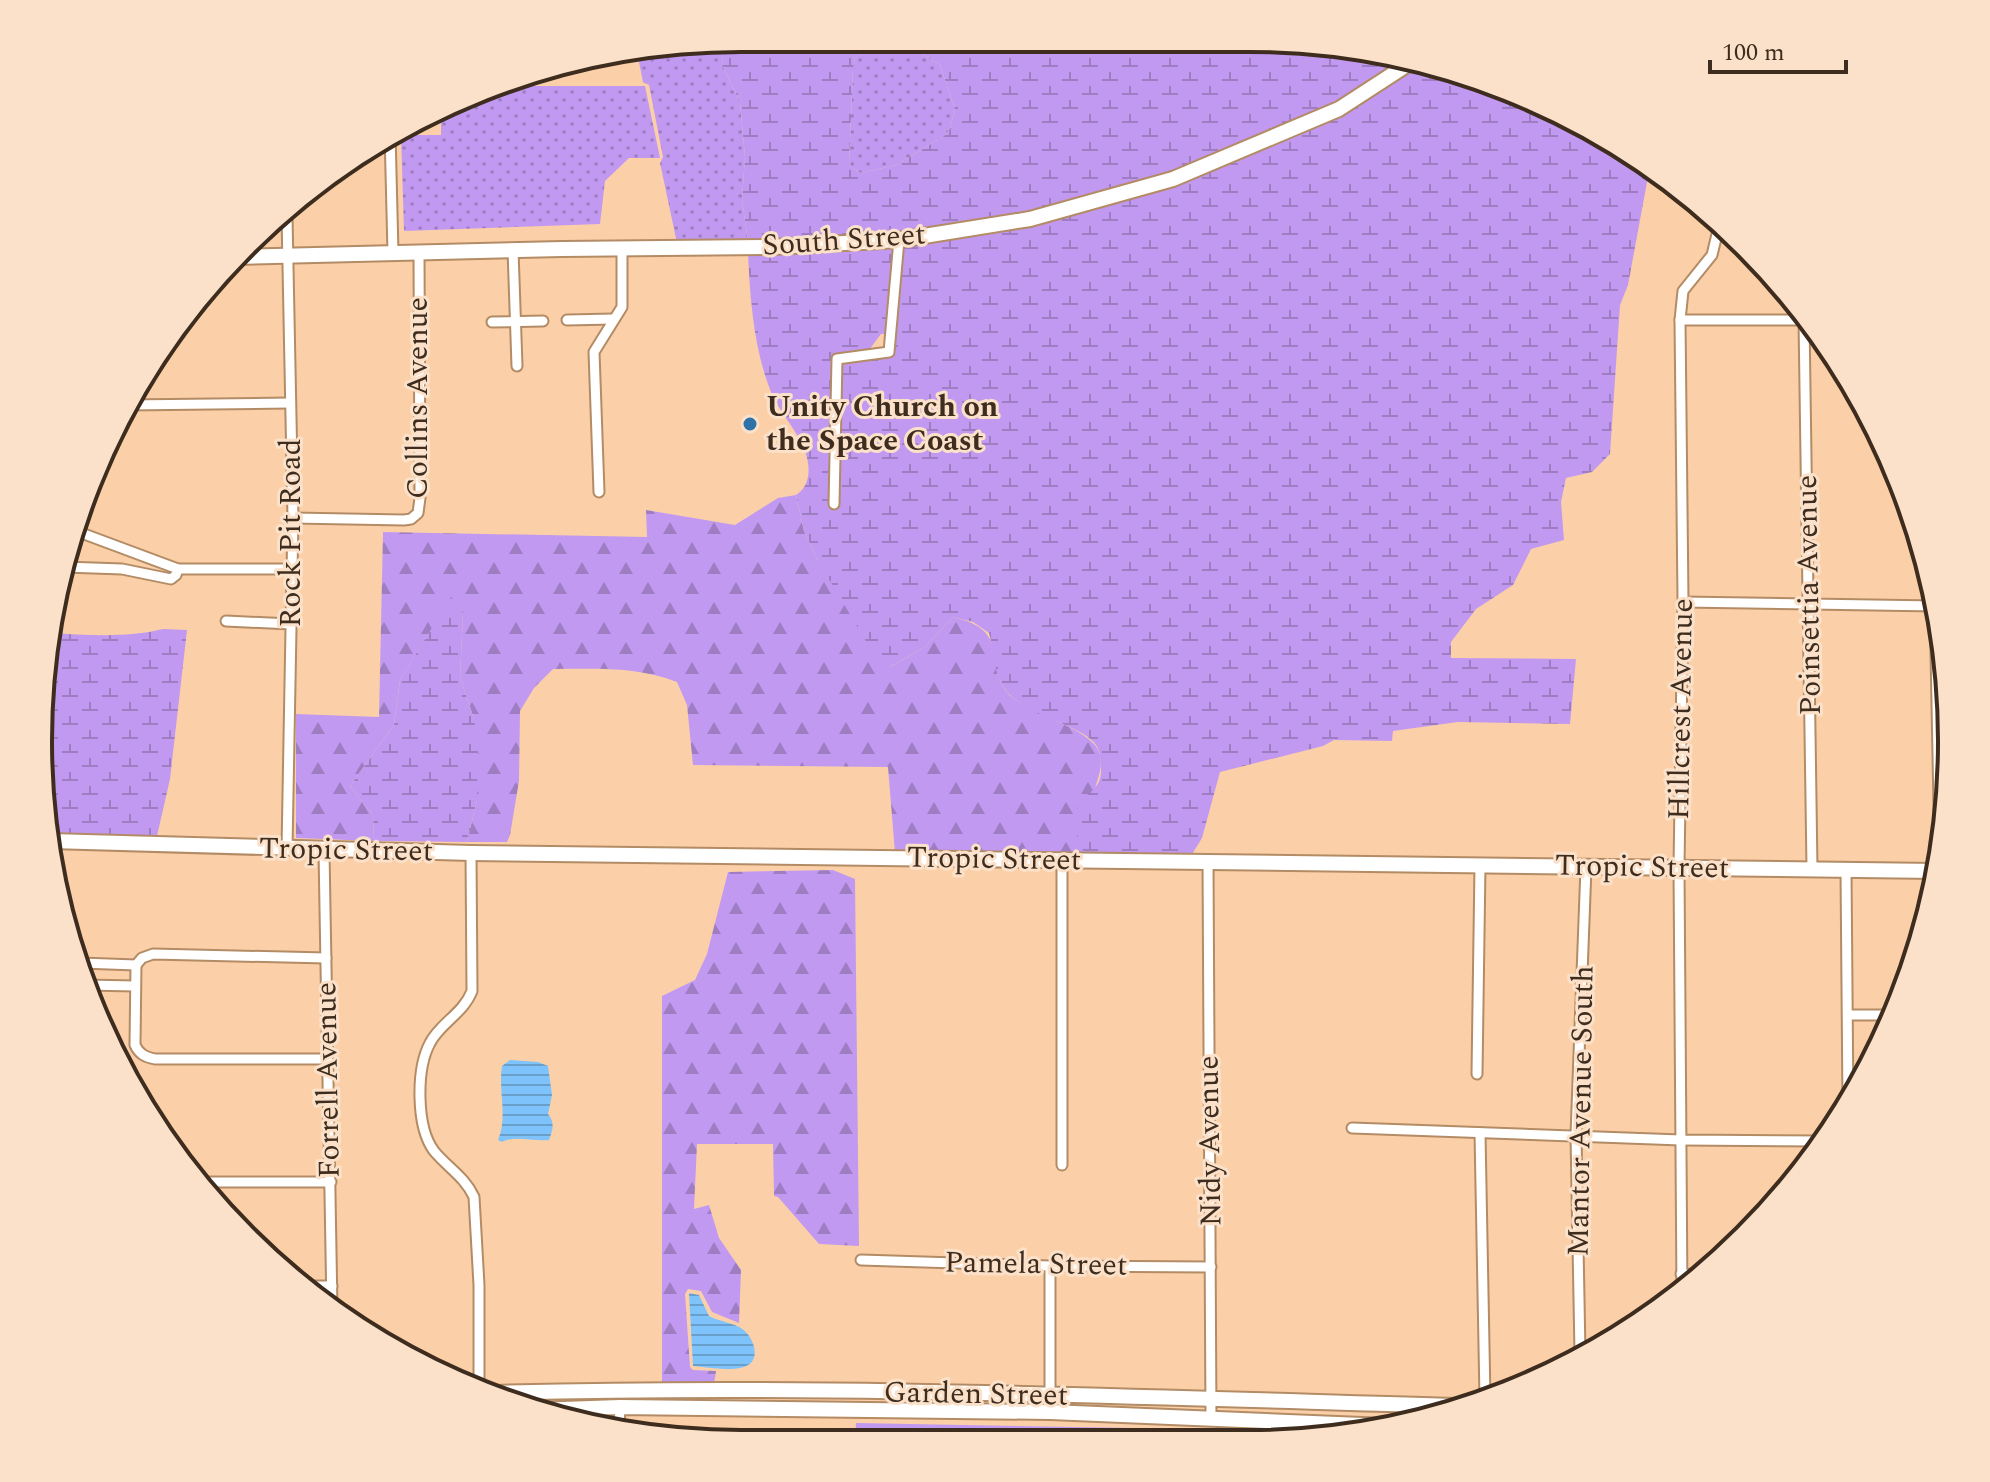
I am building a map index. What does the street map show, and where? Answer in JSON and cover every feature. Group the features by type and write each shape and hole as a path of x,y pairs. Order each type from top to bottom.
{"main road":[{"name":"South Street","path":"251,257 772,247 899,240 1030,219 1173,179 1339,109 1401,69"},
{"name":"Tropic Street","path":"60,841 324,851 1926,871"},
{"name":"Garden Street","path":"518,1392 771,1390 1050,1394 1432,1405"},
{"path":"1386,1404 1387,1416"},
{"name":"Garden Street","path":"571,1409 1050,1412 1336,1424"}],"street":[{"path":"390,148 393,253"},
{"name":"Rock Pit Road","path":"287,223 293,518 287,849"},
{"name":"Hillcrest Avenue","path":"1681,1277 1679,868 1683,602 1680,320 1683,291 1712,255 1717,236"},
{"path":"834,504 837,359 889,352 899,240"},
{"path":"599,492 594,352 622,307 622,249"},
{"path":"513,250 517,366"},
{"name":"Collins Avenue","path":"293,518 404,520 418,513 419,252"},
{"path":"567,320 613,319"},
{"path":"1680,320 1794,320"},
{"path":"492,322 543,321"},
{"name":"Poinsettia Avenue","path":"1808,339 1812,869"},
{"path":"139,405 290,403"},
{"path":"84,534 178,569 292,569"},
{"path":"74,567 122,569 171,579 178,569"},
{"path":"1683,602 1924,604"},
{"path":"226,621 291,624"},
{"path":"1937,694 1938,748"},
{"name":"Forrell Avenue","path":"324,851 332,1295"},
{"path":"471,853 472,991 463,1008 431,1041 422,1065 420,1083 427,1138 440,1157 469,1186 474,1197 479,1285 479,1379"},
{"path":"1062,860 1062,1165"},
{"name":"Nidy Avenue","path":"1208,862 1211,1420"},
{"path":"1477,1074 1480,865"},
{"name":"Mantor Avenue South","path":"1580,1345 1576,1135 1586,867"},
{"path":"1846,870 1848,1082"},
{"path":"326,958 153,954 142,958 136,965 135,1045 139,1053 155,1059 327,1059"},
{"path":"89,963 136,965"},
{"path":"97,985 135,986"},
{"path":"1848,1015 1881,1015"},
{"path":"1352,1128 1681,1140 1810,1141"},
{"path":"1480,1133 1485,1388"},
{"path":"212,1182 331,1182"},
{"name":"Pamela Street","path":"861,1260 1211,1267"},
{"path":"1050,1266 1050,1412"},
{"path":"320,1286 332,1286"},
{"path":"619,1419 621,1389"},
{"path":"771,1390 771,1409"},
{"path":"938,1411 939,1393"},
{"path":"1126,1417 1127,1397"}],"green space":[{"path":"723,52 722,65 740,102 745,157 742,199 748,242 677,243 660,163 663,157 649,85 643,82 639,60"},
{"path":"723,52 862,52 855,58 853,70 849,162 861,173 896,165 944,136 950,129 955,109 940,65 919,52 1294,53 1394,67 1337,104 1172,174 1029,214 899,235 748,242 742,199 745,157 740,102 722,65"},
{"path":"862,52 919,52 940,65 955,109 950,129 944,136 896,165 861,173 852,168 849,162 855,58"},
{"path":"1408,71 1513,104 1594,144 1648,179 1628,285 1620,305 1610,454 1592,472 1566,478 1561,502 1564,540 1531,549 1513,585 1476,609 1451,642 1451,658 1576,659 1570,724 1458,722 1393,731 1392,741 1334,740 1323,746 1220,772 1202,838 1191,856 1089,855 1079,847 1076,828 1078,801 1091,792 1100,780 1100,756 1096,745 1080,733 1031,710 1011,696 998,674 989,633 973,622 953,617 925,647 888,668 867,643 817,559 804,531 796,495 803,489 808,477 806,454 775,401 765,376 754,324 748,253 894,246 886,334 881,334 869,350 837,354 832,359 829,508 838,509 841,364 889,357 894,353 904,245 1031,224 1340,114"},
{"path":"529,86 645,86 660,158 629,158 605,181 600,224 404,231 401,141 413,135 441,135 441,121"},
{"path":"796,495 804,531 817,559 890,667 925,647 953,617 972,623 984,631 991,641 998,675 1013,698 1094,744 1101,763 1091,808 1088,854 895,853 888,767 693,765 687,705 677,682 646,673 600,669 553,669 534,688 520,711 519,781 507,842 467,842 477,800 474,719 460,677 463,612 451,598 400,680 394,725 350,786 373,815 374,841 296,838 296,714 379,717 383,532 647,537 646,510 735,525 778,498"},
{"path":"451,597 463,612 460,677 474,719 478,744 477,800 467,842 374,841 373,815 350,786 394,725 400,680"},
{"path":"187,630 170,779 157,836 153,839 59,836 52,741 53,696 61,634 121,635"},
{"path":"833,870 855,879 859,1246 819,1244 774,1196 773,1144 697,1144 694,1209 709,1205 719,1238 741,1270 739,1323 712,1312 701,1291 688,1289 685,1294 690,1367 693,1370 716,1371 714,1384 662,1384 662,996 695,980 707,954 728,872"},
{"path":"856,1423 1134,1428 1134,1430 856,1430"}],"water":[{"path":"510,1060 548,1066 552,1095 548,1114 553,1126 549,1140 498,1140 503,1113 502,1066"},
{"path":"689,1293 699,1295 709,1316 735,1325 747,1333 754,1347 750,1364 733,1369 693,1366"}],"place":[{"name":"Unity Church on the Space Coast","path":"750,424"}]}
